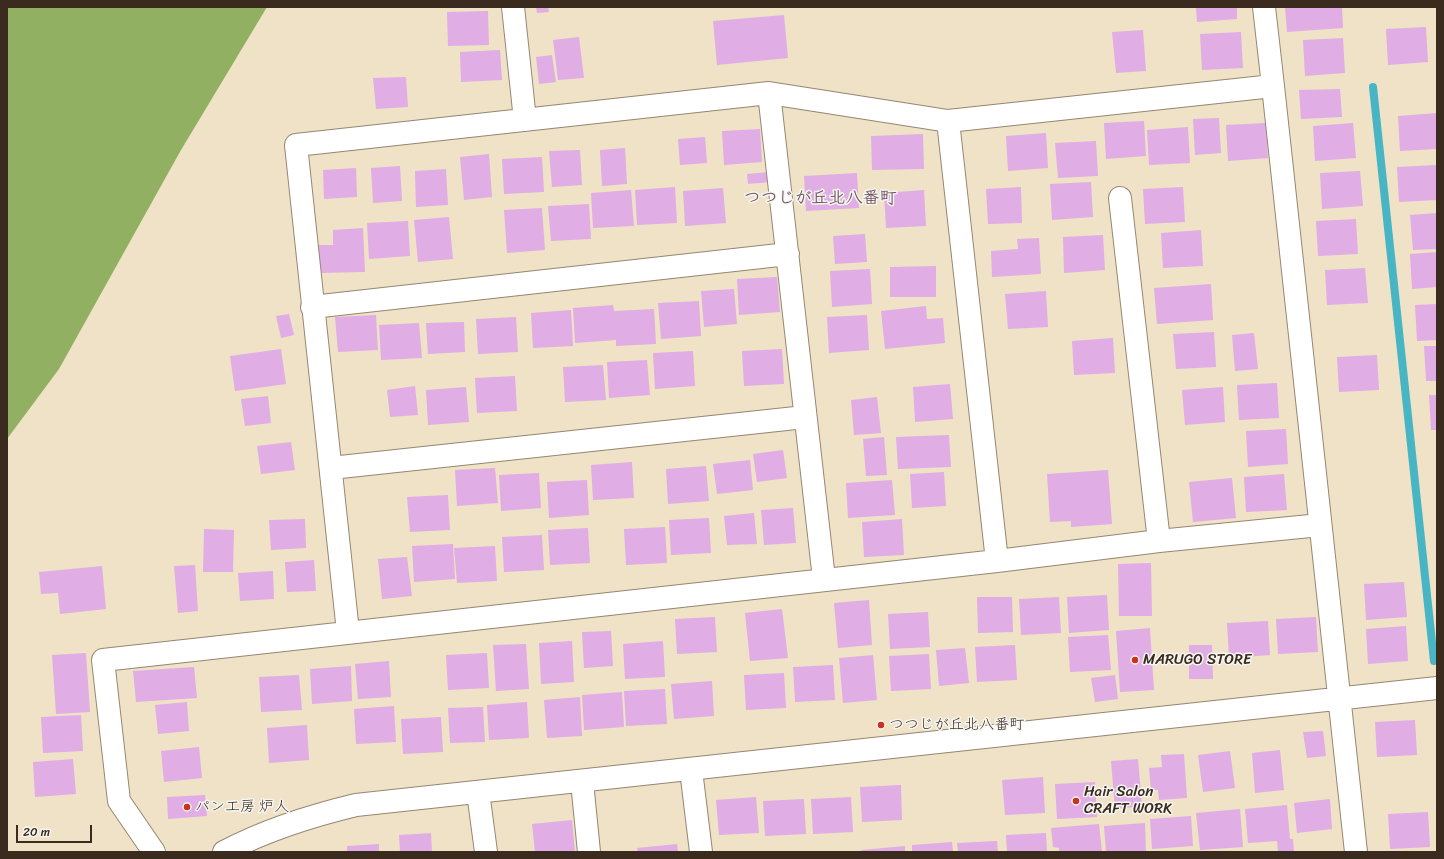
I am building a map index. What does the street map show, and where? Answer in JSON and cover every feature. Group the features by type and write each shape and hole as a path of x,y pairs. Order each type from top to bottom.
{"street":[{"path":"513,7 526,120"},
{"path":"1264,7 1356,852"},
{"path":"348,632 312,307 296,145 770,93 948,121 1273,86"},
{"path":"770,93 824,579"},
{"path":"948,121 997,561"},
{"path":"1120,198 1159,541"},
{"path":"312,307 788,254"},
{"path":"331,468 805,417"},
{"path":"154,852 119,801 103,660 997,561 1159,541 1320,525"},
{"path":"224,852 250,839 318,814 356,806 1437,688"},
{"path":"691,770 701,852"},
{"path":"582,782 589,852"},
{"path":"478,792 486,852"}],"green space":[{"path":"7,7 267,7 181,150 59,369 7,439"}],"building":[{"path":"536,7 548,7 549,12 537,13"},
{"path":"1196,7 1237,7 1237,19 1197,22"},
{"path":"1285,7 1342,7 1343,28 1287,32"},
{"path":"488,11 489,45 448,46 447,12"},
{"path":"784,15 788,58 717,65 713,21"},
{"path":"1426,27 1428,62 1388,65 1386,29"},
{"path":"1143,30 1146,71 1116,73 1112,32"},
{"path":"1241,32 1243,68 1202,70 1200,34"},
{"path":"579,37 584,78 558,80 553,40"},
{"path":"1343,38 1345,73 1305,76 1303,40"},
{"path":"500,50 502,80 461,82 460,52"},
{"path":"552,55 556,82 539,84 536,57"},
{"path":"406,77 408,107 376,109 373,78"},
{"path":"1340,89 1342,117 1301,119 1299,90"},
{"path":"1437,113 1437,149 1400,151 1398,116"},
{"path":"1219,118 1221,153 1195,155 1193,119"},
{"path":"1144,121 1146,156 1106,159 1104,123"},
{"path":"1266,123 1268,158 1228,161 1226,125"},
{"path":"1353,123 1356,158 1315,161 1313,126"},
{"path":"1188,127 1190,163 1149,165 1147,130"},
{"path":"760,129 762,162 724,165 722,131"},
{"path":"1046,133 1048,168 1008,171 1006,136"},
{"path":"923,134 924,169 872,170 871,136"},
{"path":"705,137 707,163 680,165 678,139"},
{"path":"1096,141 1098,176 1058,178 1055,143"},
{"path":"625,148 627,184 602,186 600,150"},
{"path":"580,150 582,185 552,187 549,151"},
{"path":"489,154 492,197 464,200 460,157"},
{"path":"542,157 544,192 504,194 502,159"},
{"path":"1437,165 1437,200 1399,202 1397,167"},
{"path":"400,166 402,201 373,203 371,168"},
{"path":"356,168 357,197 324,199 323,170"},
{"path":"446,169 448,205 416,207 415,171"},
{"path":"1360,171 1363,206 1322,209 1320,173"},
{"path":"769,172 770,182 748,184 747,174"},
{"path":"857,173 859,208 806,211 804,176"},
{"path":"1091,182 1093,217 1052,220 1050,184"},
{"path":"675,187 677,223 637,225 635,190"},
{"path":"1021,187 1022,223 988,224 986,189"},
{"path":"1183,187 1185,222 1145,224 1143,189"},
{"path":"723,188 726,223 685,226 683,191"},
{"path":"631,190 634,226 593,228 591,193"},
{"path":"924,190 926,226 886,228 884,193"},
{"path":"589,204 591,239 551,241 548,206"},
{"path":"542,208 545,250 507,253 504,210"},
{"path":"1437,213 1437,249 1413,250 1410,215"},
{"path":"449,217 453,259 418,262 414,220"},
{"path":"1356,219 1358,254 1318,256 1316,221"},
{"path":"408,221 410,256 369,259 367,223"},
{"path":"363,228 365,272 319,273 318,245 333,245 333,230"},
{"path":"1201,230 1203,266 1163,268 1161,233"},
{"path":"865,234 867,262 835,264 833,236"},
{"path":"1103,235 1105,270 1064,273 1063,237"},
{"path":"1039,238 1041,274 992,277 991,251 1018,249 1017,239"},
{"path":"1437,252 1437,287 1412,289 1410,254"},
{"path":"936,266 936,297 890,297 890,267"},
{"path":"1365,268 1368,303 1327,305 1325,270"},
{"path":"870,269 872,304 832,307 830,271"},
{"path":"777,277 780,312 739,315 737,279"},
{"path":"1211,284 1213,320 1157,324 1154,288"},
{"path":"734,289 737,324 704,327 701,291"},
{"path":"1046,291 1048,327 1008,329 1005,294"},
{"path":"699,301 701,336 661,339 658,303"},
{"path":"1437,304 1437,340 1417,341 1415,305"},
{"path":"613,305 614,311 654,309 656,344 616,346 616,340 575,343 573,308"},
{"path":"926,306 927,319 943,318 945,343 885,349 881,311"},
{"path":"571,310 573,346 533,348 531,313"},
{"path":"289,314 294,335 281,338 276,316"},
{"path":"376,315 378,350 338,352 335,317"},
{"path":"867,315 869,350 829,353 827,317"},
{"path":"516,317 518,352 478,354 476,319"},
{"path":"464,322 465,352 428,354 426,323"},
{"path":"419,323 422,358 381,360 379,325"},
{"path":"1214,332 1216,367 1176,369 1173,334"},
{"path":"1254,333 1258,369 1235,371 1232,335"},
{"path":"1113,338 1115,373 1074,375 1072,341"},
{"path":"1424,346 1437,346 1437,381 1426,381"},
{"path":"281,349 286,384 235,391 230,356"},
{"path":"782,349 784,384 744,386 742,351"},
{"path":"693,351 695,386 655,389 653,353"},
{"path":"1377,355 1379,390 1339,392 1337,357"},
{"path":"647,360 650,395 609,398 607,362"},
{"path":"603,365 606,400 565,402 563,367"},
{"path":"515,376 517,411 477,413 475,378"},
{"path":"1277,383 1279,418 1239,420 1237,385"},
{"path":"950,384 953,419 915,422 913,387"},
{"path":"415,386 418,415 390,417 387,390"},
{"path":"466,387 469,422 428,425 426,390"},
{"path":"1223,387 1225,422 1185,425 1182,390"},
{"path":"1429,395 1437,395 1437,430 1431,430"},
{"path":"268,396 271,423 245,426 241,399"},
{"path":"877,397 881,433 854,435 851,400"},
{"path":"1286,429 1288,464 1248,467 1246,431"},
{"path":"949,435 951,467 898,469 896,437"},
{"path":"884,437 887,475 866,476 863,439"},
{"path":"291,442 295,470 261,474 257,446"},
{"path":"783,450 787,478 757,482 753,454"},
{"path":"750,460 753,490 717,494 713,464"},
{"path":"632,462 634,498 593,500 591,465"},
{"path":"706,466 709,501 668,504 666,469"},
{"path":"495,468 498,503 457,506 455,470"},
{"path":"1108,470 1112,524 1071,527 1071,521 1050,522 1047,474"},
{"path":"944,472 946,506 912,508 910,474"},
{"path":"539,473 541,508 501,511 499,475"},
{"path":"1284,474 1287,510 1246,512 1244,477"},
{"path":"1232,478 1236,518 1193,522 1189,482"},
{"path":"587,480 589,515 549,518 547,482"},
{"path":"892,480 895,515 848,518 846,483"},
{"path":"448,495 450,530 410,532 407,497"},
{"path":"793,508 796,543 764,545 761,510"},
{"path":"754,513 757,544 727,545 724,516"},
{"path":"709,518 711,553 671,555 669,520"},
{"path":"305,519 306,548 271,550 269,520"},
{"path":"902,519 904,555 864,557 862,522"},
{"path":"665,527 667,563 626,565 624,529"},
{"path":"588,528 590,563 550,565 548,530"},
{"path":"204,529 234,530 233,572 203,572"},
{"path":"542,535 544,570 504,572 502,537"},
{"path":"453,544 455,579 414,582 412,546"},
{"path":"495,546 497,581 457,583 454,548"},
{"path":"407,557 412,596 382,599 378,559"},
{"path":"314,560 316,591 287,592 285,562"},
{"path":"1151,563 1152,616 1119,616 1118,564"},
{"path":"195,565 198,611 178,613 174,566"},
{"path":"102,566 106,609 60,614 58,593 41,594 39,572"},
{"path":"273,571 274,599 240,601 238,573"},
{"path":"1404,582 1407,617 1366,620 1364,584"},
{"path":"1107,595 1109,630 1069,633 1067,597"},
{"path":"977,597 1012,597 1013,632 978,633"},
{"path":"1059,597 1061,633 1021,635 1019,599"},
{"path":"869,600 872,645 838,648 834,603"},
{"path":"782,609 788,658 750,661 745,613"},
{"path":"928,612 930,647 890,649 888,614"},
{"path":"715,617 717,652 677,654 675,619"},
{"path":"1316,617 1318,652 1278,654 1276,619"},
{"path":"1268,621 1270,655 1229,658 1227,623"},
{"path":"1406,626 1408,661 1368,664 1366,629"},
{"name":"MARUGO STORE","path":"1150,628 1154,690 1120,692 1116,631"},
{"path":"611,631 613,666 584,668 582,632"},
{"path":"1108,635 1111,670 1070,672 1068,637"},
{"path":"572,641 574,682 541,684 539,643"},
{"path":"663,641 665,677 625,679 623,644"},
{"path":"526,644 529,689 496,691 493,645"},
{"path":"1015,645 1017,680 977,682 975,647"},
{"path":"1189,645 1212,645 1213,679 1189,679"},
{"path":"965,648 969,683 939,686 936,650"},
{"path":"86,653 90,712 56,714 52,655"},
{"path":"487,653 489,688 448,690 446,655"},
{"path":"929,654 931,689 891,691 889,656"},
{"path":"873,655 877,700 843,703 839,658"},
{"path":"389,661 391,697 358,699 355,664"},
{"path":"833,665 835,700 795,702 793,667"},
{"path":"351,666 352,701 312,704 310,669"},
{"path":"194,667 197,698 136,702 133,671"},
{"path":"784,673 786,708 746,710 744,675"},
{"path":"299,675 302,710 261,712 259,677"},
{"path":"1115,675 1118,699 1095,702 1091,678"},
{"path":"712,681 714,716 674,719 671,684"},
{"path":"665,689 667,724 626,726 624,691"},
{"path":"622,692 624,727 584,730 582,695"},
{"path":"580,697 582,736 547,738 544,700"},
{"path":"187,702 189,731 158,734 155,705"},
{"path":"527,702 529,738 489,740 487,705"},
{"path":"394,706 396,742 356,744 354,709"},
{"path":"483,707 485,742 450,743 448,708"},
{"path":"81,715 83,751 43,753 41,717"},
{"path":"441,717 443,752 403,754 401,719"},
{"path":"1415,720 1417,755 1377,757 1375,722"},
{"path":"307,725 309,760 269,763 267,728"},
{"path":"1323,731 1326,756 1307,758 1303,732"},
{"path":"199,747 202,778 164,782 161,751"},
{"path":"1280,750 1284,790 1255,793 1252,753"},
{"path":"1230,751 1235,788 1203,792 1198,755"},
{"path":"1184,754 1187,798 1159,800 1158,790 1151,790 1149,768 1162,767 1161,755"},
{"path":"73,759 76,794 35,797 33,762"},
{"path":"1138,759 1142,806 1115,809 1111,761"},
{"path":"1043,777 1045,813 1005,815 1002,780"},
{"name":"Hair Salon CRAFT WORK","path":"1095,782 1097,817 1057,819 1055,784"},
{"path":"901,785 902,820 862,822 860,787"},
{"name":"パン工房 炉人","path":"205,795 207,816 168,819 167,797"},
{"path":"756,797 759,833 719,835 716,800"},
{"path":"851,797 853,832 813,834 811,799"},
{"path":"804,799 806,834 765,836 763,801"},
{"path":"1330,799 1332,829 1297,833 1294,803"},
{"path":"1287,805 1290,839 1293,839 1294,852 1278,852 1277,841 1248,843 1245,809"},
{"path":"1240,809 1243,847 1200,850 1196,813"},
{"path":"1428,812 1430,847 1390,849 1388,814"},
{"path":"1191,816 1193,846 1152,849 1150,819"},
{"path":"572,820 575,852 535,852 532,824"},
{"path":"1145,823 1146,852 1106,852 1104,826"},
{"path":"1099,824 1102,852 1059,852 1059,848 1053,847 1051,828"},
{"path":"431,833 432,852 400,852 399,835"},
{"path":"1046,833 1047,852 1007,852 1006,835"},
{"path":"997,841 998,852 958,852 957,843"},
{"path":"952,842 953,852 912,852 912,845"},
{"path":"379,844 379,852 347,852 347,846"},
{"path":"677,844 678,852 638,852 637,848"},
{"path":"905,846 905,852 862,852 861,850"}],"waterway":[{"path":"1373,87 1434,661"}],"place":[{"name":"MARUGO STORE","path":"1135,660"},
{"name":"つつじが丘北八番町","path":"881,725"},
{"name":"Hair Salon CRAFT WORK","path":"1076,801"},
{"name":"パン工房 炉人","path":"187,807"}],"district":[{"name":"つつじが丘北八番町","path":"820,199"}]}
